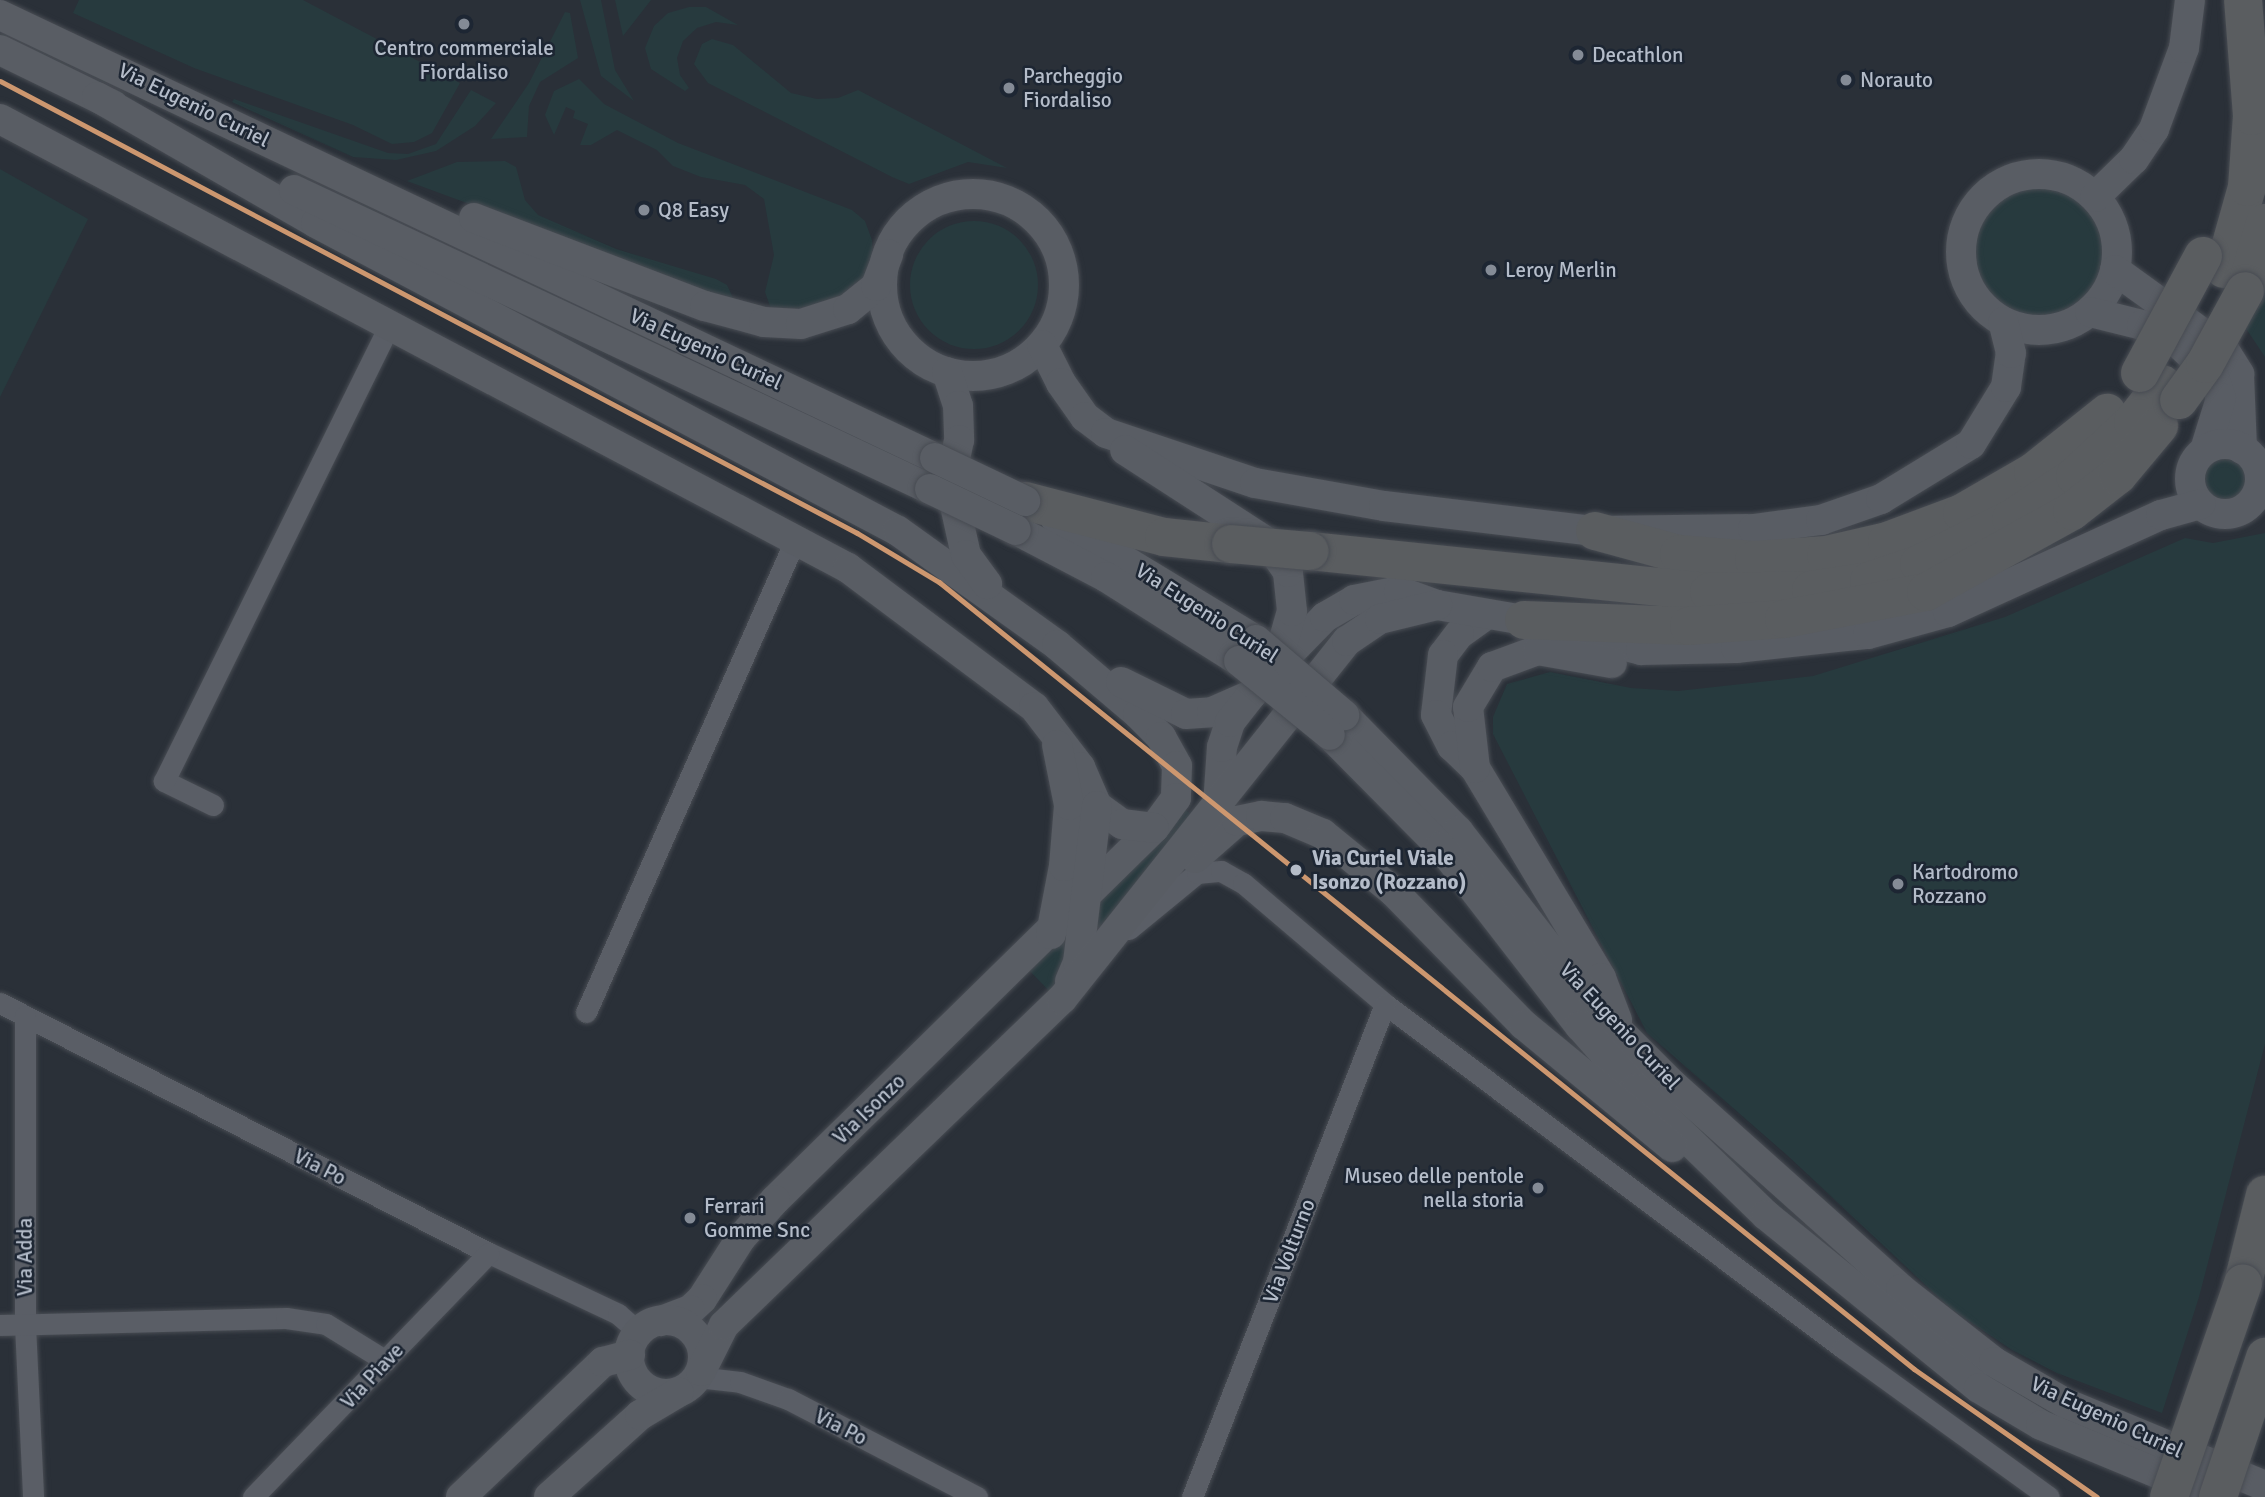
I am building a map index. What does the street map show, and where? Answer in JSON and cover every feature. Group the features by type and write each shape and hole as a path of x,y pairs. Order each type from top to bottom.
{"highway":[{"path":"1595,531 1679,554 1754,560 1826,555 1887,541 1962,513 2033,472 2099,422 2205,364 2224,272 2232,146 2245,40 2243,0"},
{"path":"1506,617 1702,625 1784,619 1926,592 2073,510 2118,475 2161,386 2224,272 2265,223"},
{"path":"1020,515 1164,537 1709,592 1811,590 1869,581 1919,564 2011,519 2075,476 2133,422 2161,386"},
{"path":"2169,1497 2243,1283 2265,1195"},
{"path":"2216,1497 2265,1357"}],"main road":[{"path":"2095,197 2134,159 2154,129 2184,48 2190,0"},
{"name":"Via Eugenio Curiel","path":"0,15 934,458 1020,515 1247,651 1337,725 1458,831 1574,983 1673,1085 1946,1327 1994,1362 2065,1403 2265,1486"},
{"name":"Via Eugenio Curiel","path":"0,50 930,489 1020,515"},
{"path":"97,97 316,223 872,516 999,601 1057,645 1152,701 1186,714 1212,712 1251,695"},
{"path":"0,119 796,538 913,613 1001,679 1054,731 1080,767 1097,806 1078,962 1062,999"},
{"path":"343,161 531,242 705,306 764,322 801,324 848,309 876,286 888,254 914,216 957,195 1006,200 1028,212 1046,229 1064,275 1059,312 1042,345 1022,362 999,373 973,376 947,372 921,360 900,339 886,313 882,283 888,254"},
{"path":"2032,174 2077,183 2095,197 2110,218 2117,244 2115,270 2106,293 2090,312 2048,330 2003,322 1982,306 1968,285 1961,260 1962,234 1972,211 1989,192 2010,179 2032,174"},
{"path":"1475,768 1468,725 1471,700 1492,667 1522,653 1543,650 1668,671 1738,664 1948,612 2161,514 2201,504 2219,513 2254,509 2259,468 2254,457 2239,374 2222,348 2115,270"},
{"path":"2090,312 2142,325 2175,340 2214,377 2221,398 2205,450 2190,475 2201,504"},
{"path":"1106,433 1255,483 1396,507 1595,531 1753,529 1821,520 1881,499 1971,444 1992,414 2006,387 2011,353 2003,322"},
{"path":"1042,345 1077,406 1131,455 1267,542 1291,582 1292,611 1276,667"},
{"path":"947,372 958,406 959,439 950,483 961,534 966,555 999,601"},
{"path":"2205,450 2224,443 2254,457"},
{"path":"1218,805 1226,734 1251,695 1325,617 1354,600 1399,592 1437,605 1506,617 1642,650 1736,648 1836,638"},
{"path":"550,1497 640,1415 693,1380 724,1325 1062,999 1347,641 1380,619 1437,605"},
{"path":"1506,617 1459,634 1443,655 1436,694 1436,715 1452,746 1475,768 1601,978 1623,1033"},
{"name":"Via Isonzo","path":"461,1497 603,1362 690,1310 702,1299 741,1238 775,1200 1087,899 1154,828 1176,798 1177,766 1161,737 1057,645"},
{"name":"Via Eugenio Curiel","path":"1337,725 1441,847 1580,1026 1636,1089 1766,1215 1979,1388 2041,1425 2216,1497"},
{"path":"1051,934 1064,866 1069,805 1054,731"},
{"path":"1097,806 1122,824 1154,828"},
{"path":"1098,954 1237,821 1261,816 1304,824 1323,834 1394,892 1524,1025 1702,1172 1766,1215"},
{"path":"692,1330 702,1349 693,1380 655,1393 645,1387 636,1378 643,1336 692,1330"}],"street":[{"path":"213,805 164,781 390,324"},
{"path":"586,1012 796,538"},
{"path":"1098,954 1197,873 1221,871 1243,883 1385,1004 1843,1348 2049,1497"},
{"name":"Via Po","path":"0,1003 489,1253 618,1314 643,1336"},
{"name":"Via Volturno","path":"1192,1497 1385,1004"},
{"name":"Via Adda","path":"25,1016 25,1325 33,1497"},
{"name":"Via Piave","path":"253,1497 489,1253"},
{"path":"0,1325 286,1318 326,1324 386,1361"},
{"name":"Via Po","path":"693,1380 740,1382 788,1399 977,1497"}],"green space":[{"path":"79,0 303,0 460,83 432,133 414,142 392,144 353,125 194,68 73,13"},
{"path":"580,0 601,0 615,70 634,101 601,76"},
{"path":"615,0 651,0 623,36"},
{"path":"689,7 706,7 738,25 716,22 697,28 683,41 677,58 680,75 689,88 685,91 651,69 645,48 654,26 668,13"},
{"path":"565,12 570,13 578,58 540,82 529,106 527,137 491,139 529,83"},
{"path":"712,39 733,45 791,93 817,99 838,98 858,90 1007,168 968,162 909,184 892,177 708,83 694,64 702,44"},
{"path":"579,79 604,104 678,143 852,210 865,221 872,240 873,256 864,276 850,293 797,314 771,309 765,292 774,255 764,199 745,185 701,177 673,166 657,150 617,130 591,145 580,145 588,124 573,118 575,111 566,107 554,135 545,115 554,91"},
{"path":"471,90 496,103 475,126 436,151 396,160 353,157 232,102 234,99 388,153 408,154 436,144"},
{"path":"505,161 516,167 525,200 538,215 616,249 716,279 727,285 735,302 407,181 457,162"},
{"path":"0,169 88,219 0,397"},
{"path":"2039,188 2064,192 2085,206 2099,227 2103,252 2099,277 2085,298 2064,312 2039,316 2014,312 1993,298 1979,277 1975,252 1979,227 1993,206 2014,192"},
{"path":"974,221 998,226 1019,240 1033,261 1038,285 1033,309 1019,330 998,344 974,349 950,344 929,330 915,309 910,285 915,261 929,240 950,226"},
{"path":"2265,266 2265,357 2243,324"},
{"path":"2225,456 2241,462 2247,478 2241,494 2225,500 2209,494 2203,478 2209,462"},
{"name":"Kartodromo Rozzano","path":"2265,533 2265,1044 2199,1297 2162,1413 2057,1373 2012,1350 1951,1309 1787,1155 1647,1033 1493,734 1493,717 1507,684 1550,672 1631,688 1678,691 1813,676 2005,617 2185,538 2213,543"},
{"path":"1185,809 1192,816 1091,944 1095,902 1165,836"},
{"path":"1072,924 1073,929 1052,994 1027,968"}],"transit line":[{"path":"0,81 857,533 939,582 1914,1369 2097,1497"}],"place":[{"name":"Centro commerciale Fiordaliso","path":"464,24"},
{"name":"Decathlon","path":"1578,55"},
{"name":"Norauto","path":"1846,80"},
{"name":"Parcheggio Fiordaliso","path":"1009,88"},
{"name":"Q8 Easy","path":"644,210"},
{"name":"Leroy Merlin","path":"1491,270"},
{"name":"Via Curiel Viale Isonzo (Rozzano)","path":"1296,870"},
{"name":"Kartodromo Rozzano","path":"1898,884"},
{"name":"Museo delle pentole nella storia","path":"1538,1188"},
{"name":"Ferrari Gomme Snc","path":"690,1218"}]}
